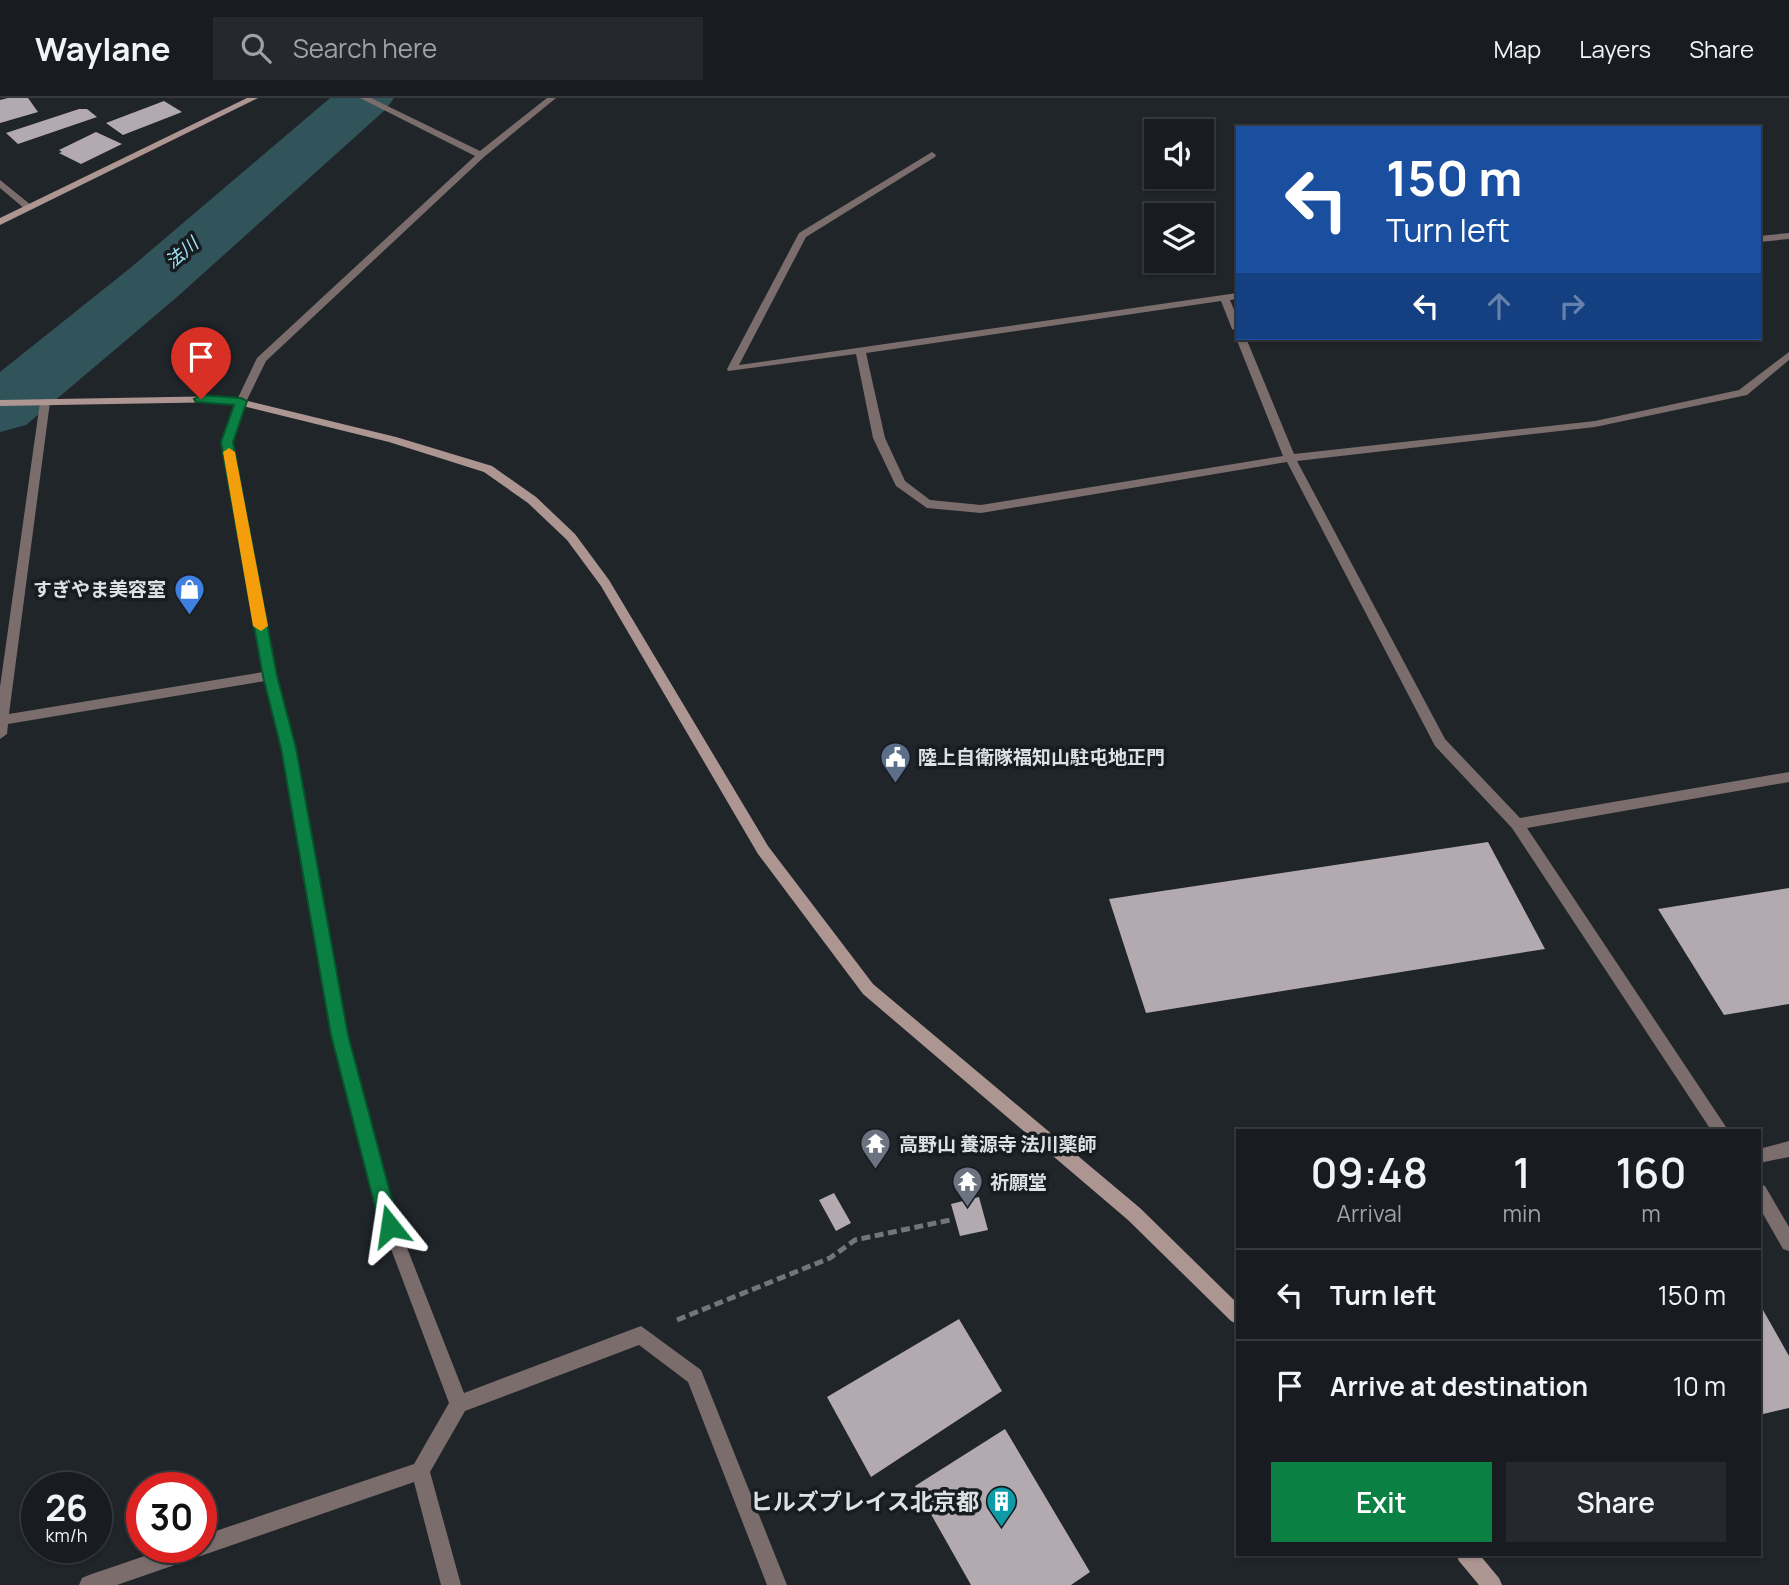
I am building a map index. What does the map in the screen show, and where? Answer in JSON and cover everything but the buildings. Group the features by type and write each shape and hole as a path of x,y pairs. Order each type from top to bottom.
{"street":[{"path":"0,222 254,98"},
{"path":"364,98 481,155"},
{"path":"460,1404 390,1226 340,1035 289,748 270,676 227,442 241,401 261,360 481,155 552,98"},
{"path":"932,155 802,235 732,369 799,362 860,349 1236,296"},
{"path":"0,183 28,207"},
{"path":"1761,239 1789,236"},
{"path":"1224,297 1236,327"},
{"path":"1242,340 1290,458 1440,742 1517,824 1719,1129"},
{"path":"860,349 879,438 900,483 927,504 981,509 1290,458 1595,424 1743,393 1789,355"},
{"path":"0,403 227,399 241,401 392,439 488,469 532,500 571,537 605,583 763,850 868,989 1134,1214 1236,1314"},
{"path":"0,734 45,402"},
{"path":"1,720 270,676"},
{"path":"1517,824 1789,777"},
{"path":"1761,1156 1789,1149"},
{"path":"1761,1195 1789,1243"},
{"path":"217,1541 420,1471 460,1404 641,1335 695,1376 778,1585"},
{"path":"420,1471 451,1585"},
{"path":"1468,1556 1492,1585"},
{"path":"89,1585 153,1563"}],"path":[{"path":"641,1335 830,1258 855,1240 950,1220"}],"waterway":[{"name":"法川","path":"0,409 153,283 365,98"}],"slow traffic":[{"path":"229,452 261,626"}],"place":[{"name":"すぎやま美容室","path":"189,616"},
{"name":"陸上自衛隊福知山駐屯地正門","path":"895,784"},
{"name":"高野山 養源寺 法川薬師","path":"876,1171"},
{"name":"祈願堂","path":"967,1209"},
{"name":"ヒルズプレイス北京都","path":"1002,1529"}],"route":[{"path":"201,399 241,401 227,442 270,676 289,748 306,858 340,1035 390,1226"}]}
